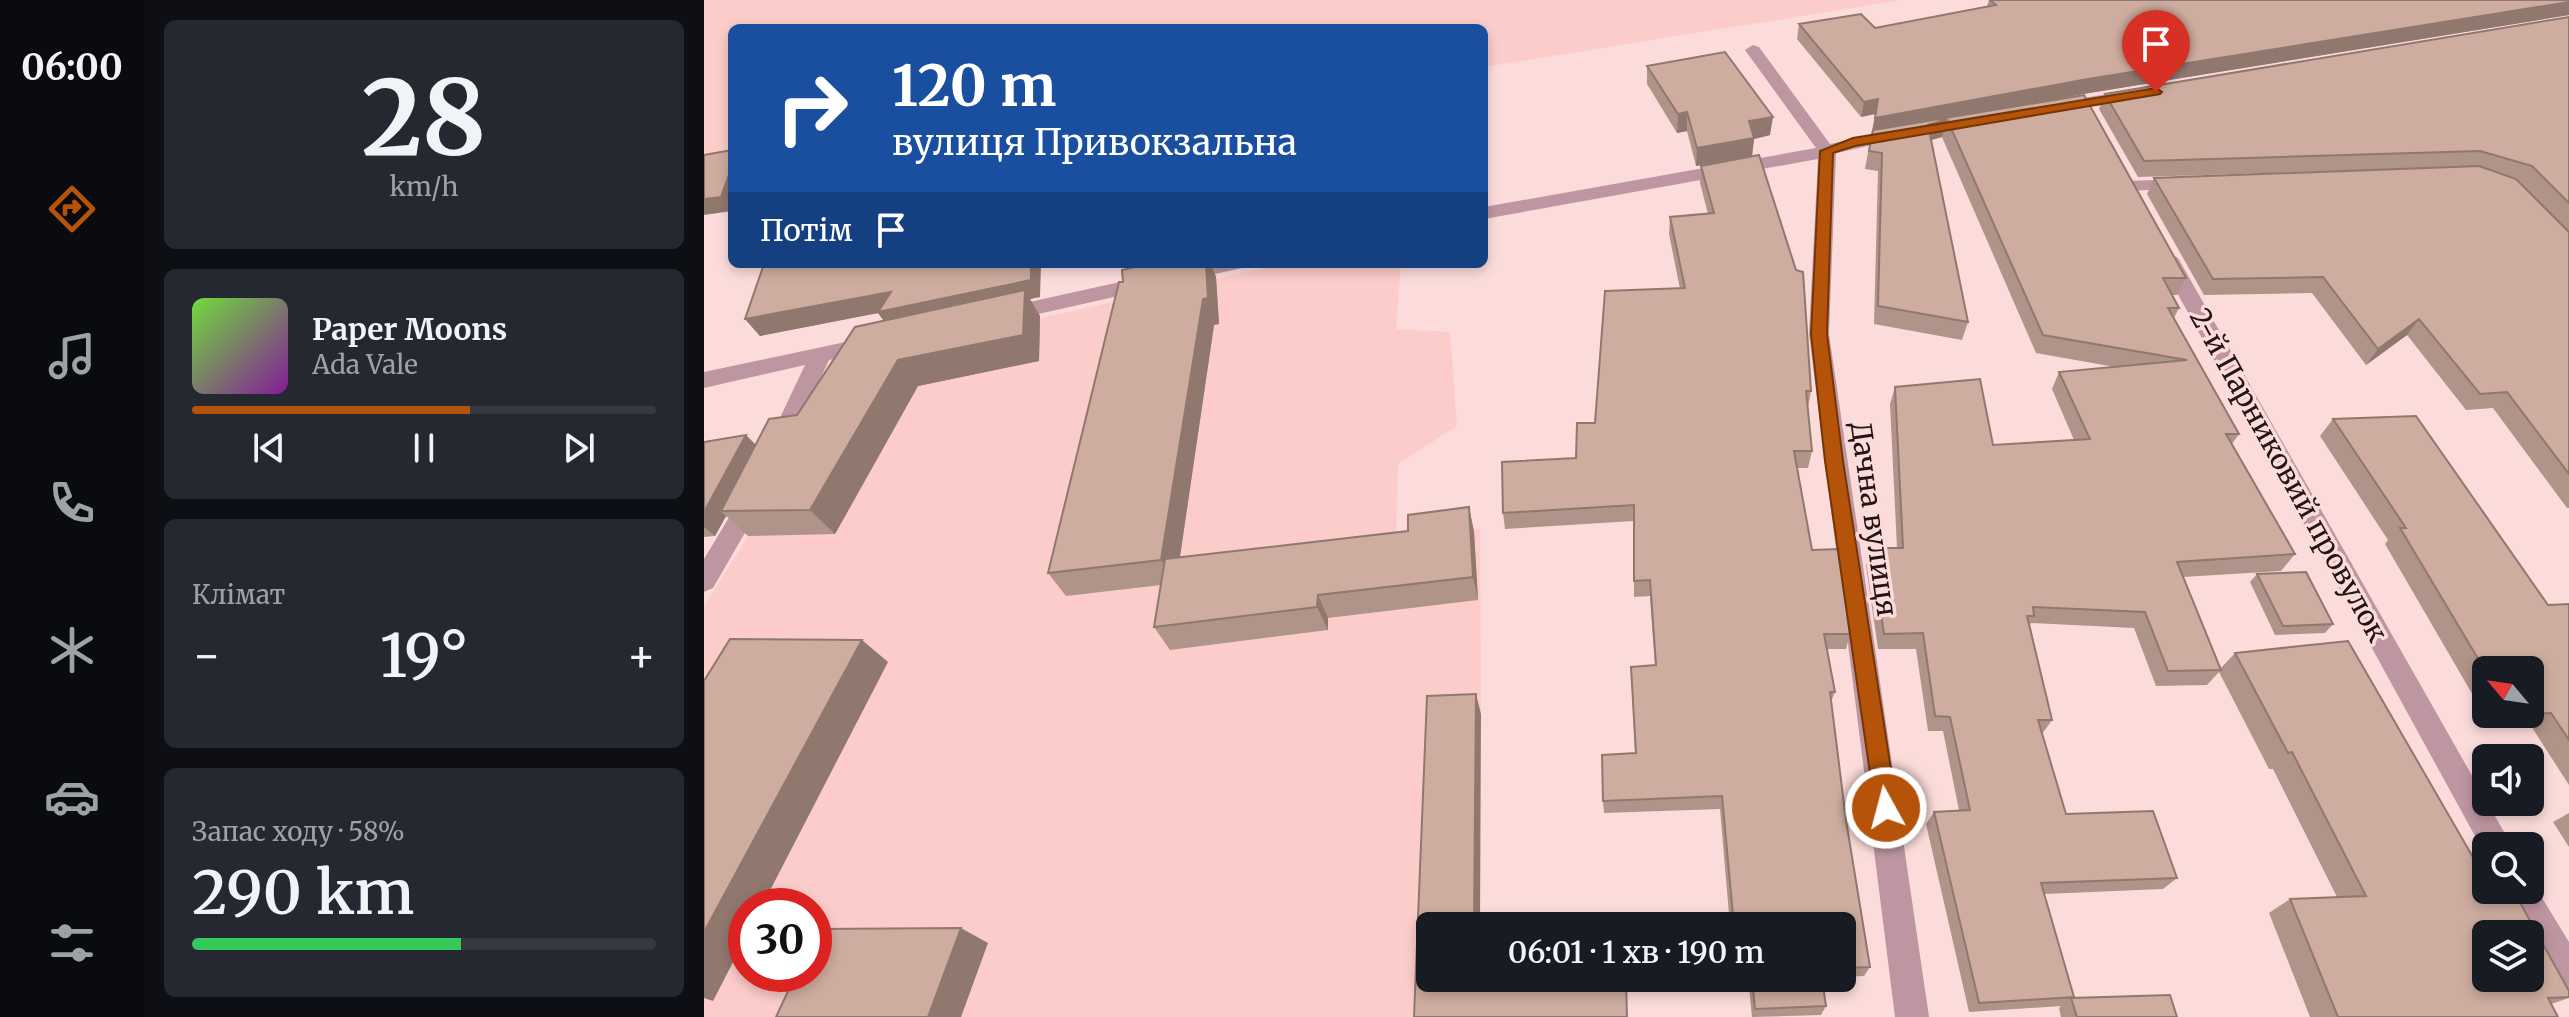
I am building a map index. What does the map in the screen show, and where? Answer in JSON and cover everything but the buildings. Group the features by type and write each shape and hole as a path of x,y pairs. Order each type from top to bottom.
{"street":[{"path":"1753,50 1827,151"},
{"path":"2037,110 2156,92"},
{"path":"2083,102 2098,130"},
{"path":"1488,212 1801,159 1853,142 1930,129"},
{"name":"Дачна вулиця","path":"1827,151 1819,334 1834,461 1874,718 1912,1017"},
{"path":"2143,213 2125,179 2206,183"},
{"name":"2-й Парниковий провулок","path":"2158,240 2489,832"},
{"path":"990,318 1217,268"},
{"path":"704,380 882,341"},
{"path":"704,581 743,519 821,355"},
{"path":"2530,904 2569,973"}],"shaded area":[{"path":"704,0 1902,0 1488,66 1488,24 728,24 728,167 704,170"},
{"path":"1264,268 1401,268 1396,329 1450,332 1457,426 1398,464 1396,539 1480,529 1481,714 1433,912 1416,912 1416,992 1448,992 1480,1017 704,1017 704,606 853,370 875,355"}],"route":[{"path":"1886,808 1834,461 1819,334 1827,151 1853,142 2156,92"}]}
